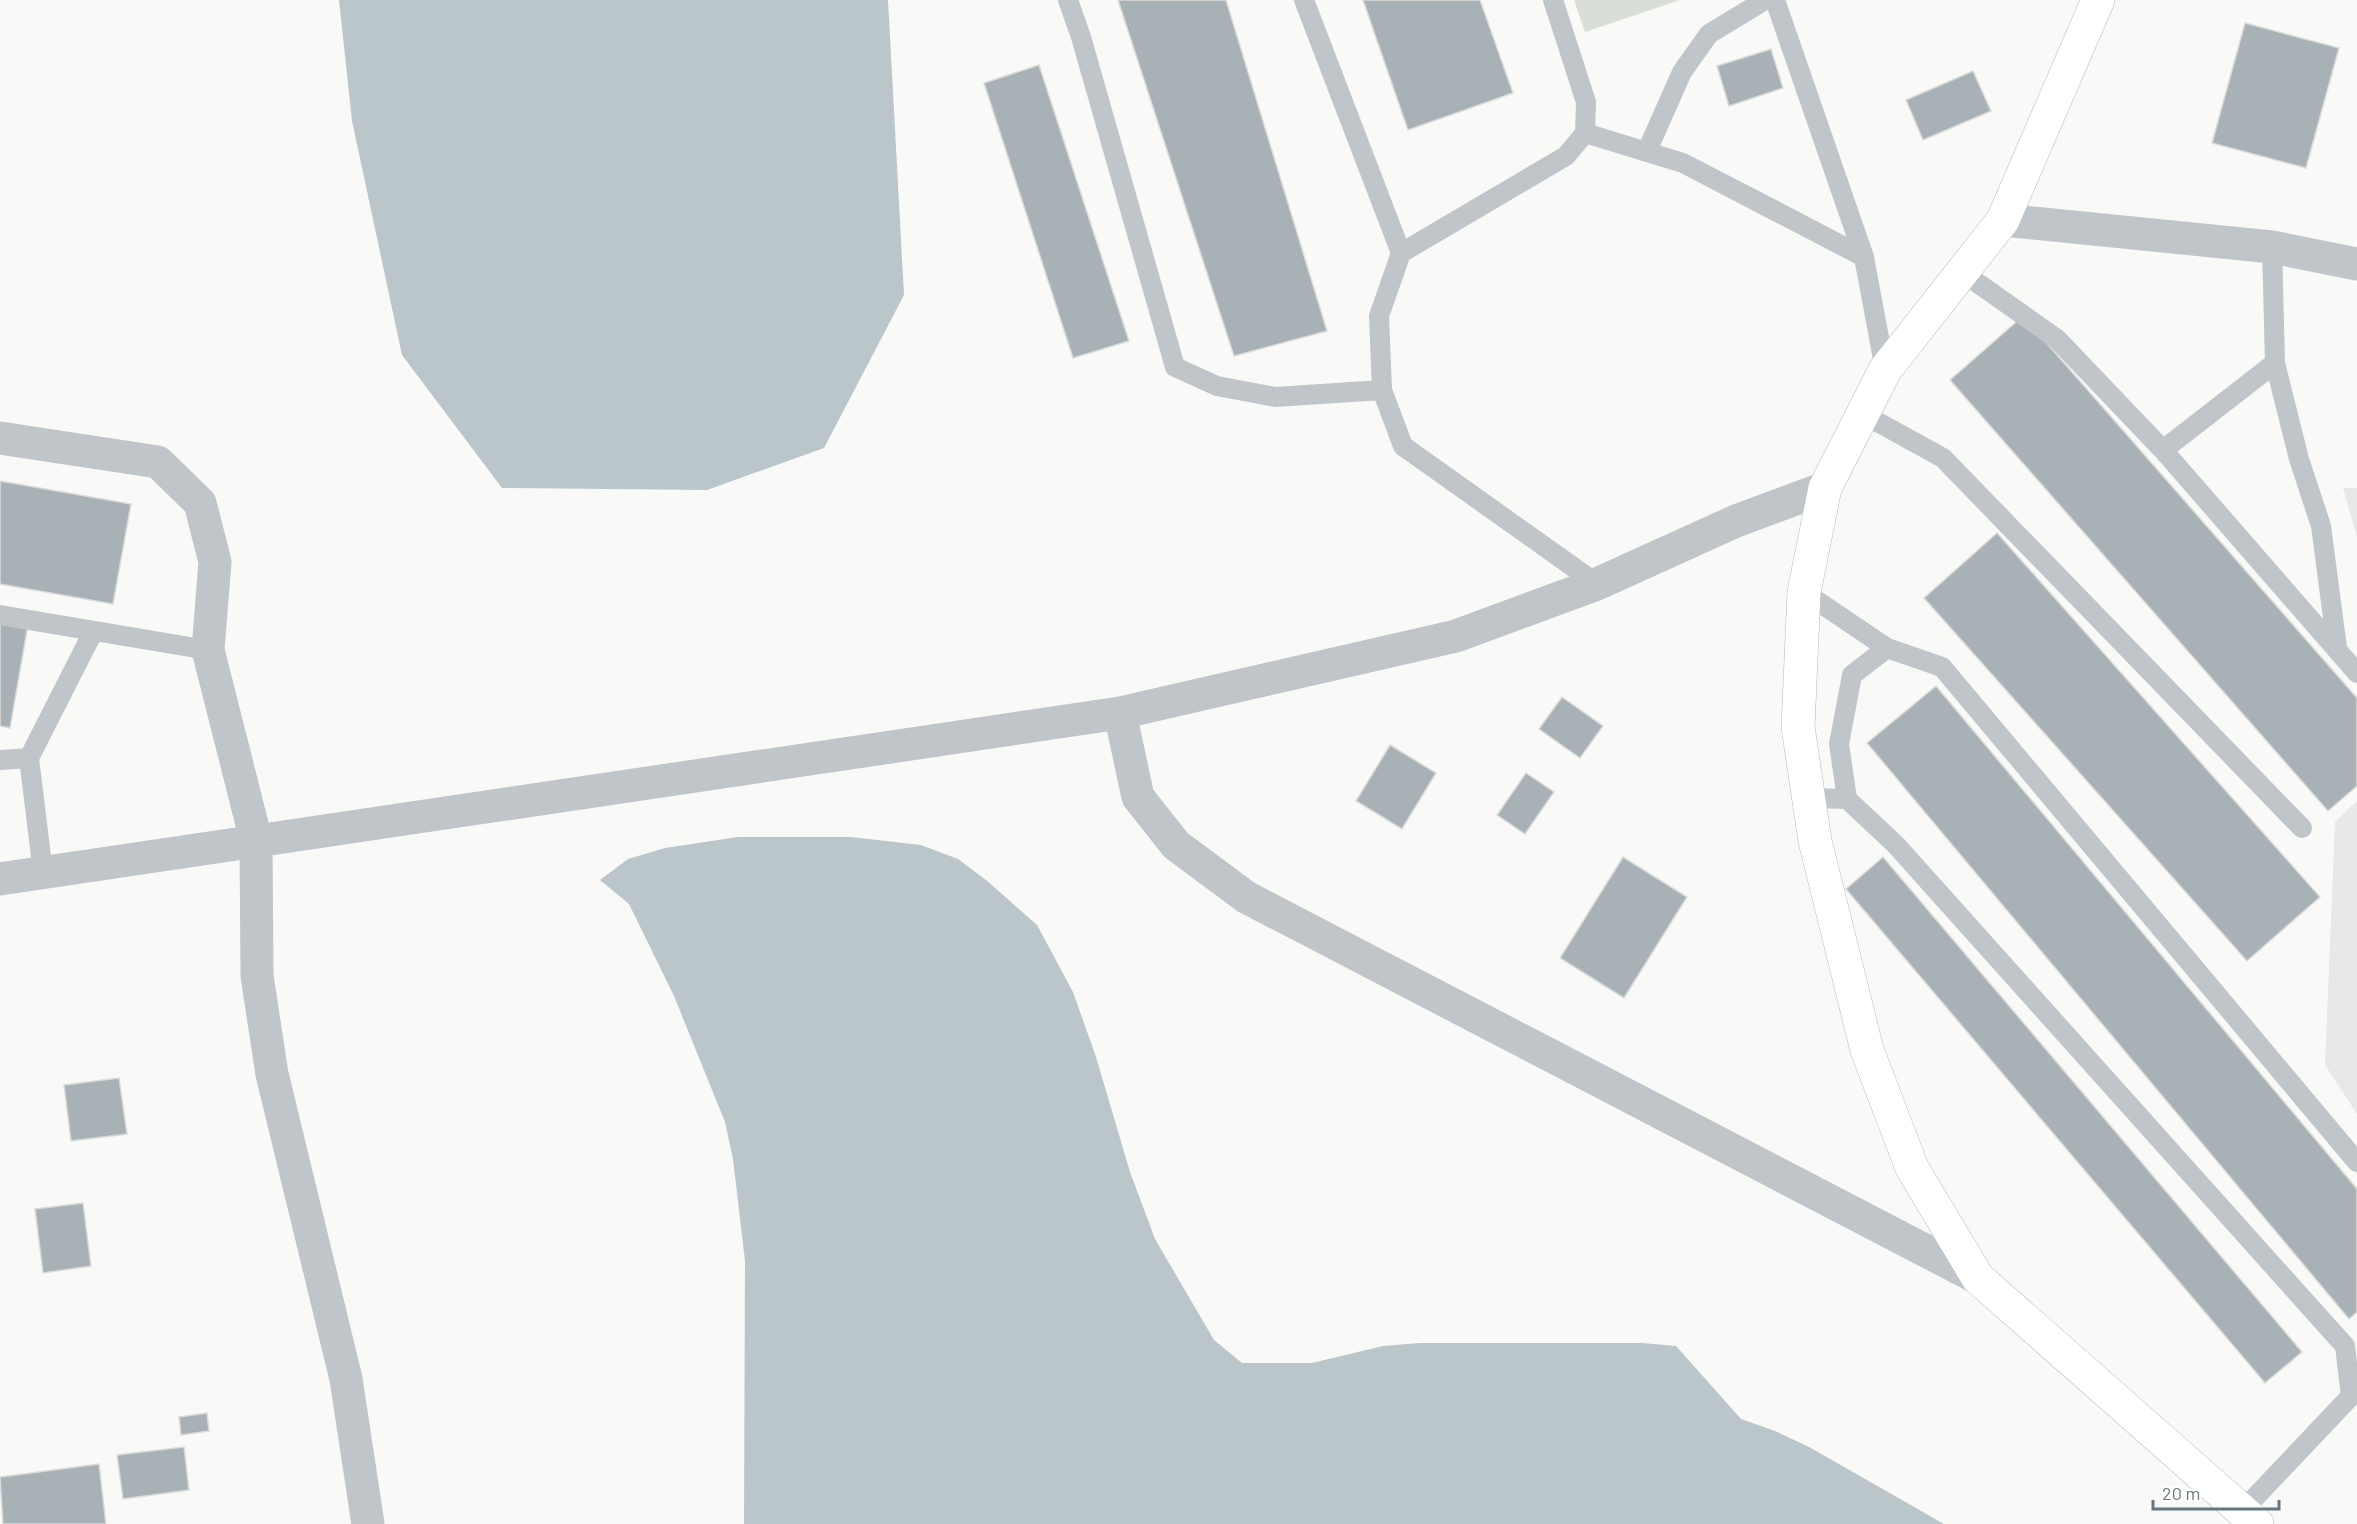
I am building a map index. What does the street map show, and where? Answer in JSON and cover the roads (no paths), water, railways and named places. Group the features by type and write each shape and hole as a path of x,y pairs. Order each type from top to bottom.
{"street":[{"path":"1978,1278 1912,1168 1867,1050 1815,841 1798,727 1804,592 1826,488 1885,370 2003,220 2098,0"},
{"path":"2003,220 2272,247 2357,264"},
{"path":"0,438 158,462 200,503 215,562 207,650 256,840 257,976 272,1074 346,1379 368,1524"},
{"path":"0,879 1120,713 1456,636 1597,584 1736,521 1826,488"},
{"path":"1120,713 1138,796 1176,846 1246,897 1978,1278 2250,1517"}],"lane":[{"path":"1068,0 1175,367 1217,386 1275,397 1382,390"},
{"path":"1304,0 1401,253 1379,316 1382,390 1403,446 1597,584"},
{"path":"1401,253 1566,156 1585,133 1586,102 1553,0"},
{"path":"1647,151 1682,72 1709,34 1765,0"},
{"path":"1774,0 1864,257 1885,370"},
{"path":"1585,133 1683,163 1864,257"},
{"path":"2272,247 2274,363 2298,459 2321,526 2337,648"},
{"path":"1962,272 2057,339 2163,450 2357,673"},
{"path":"2163,450 2274,363"},
{"path":"1863,414 1943,458 2302,828"},
{"path":"1804,592 1887,648 1942,666 2357,1162"},
{"path":"0,615 207,650"},
{"path":"43,873 29,758 93,632"},
{"path":"1887,648 1852,675 1839,744 1847,799 1904,854 2345,1346 2351,1396 2250,1517"},
{"path":"0,760 29,758"},
{"path":"1808,798 1847,799"}]}
